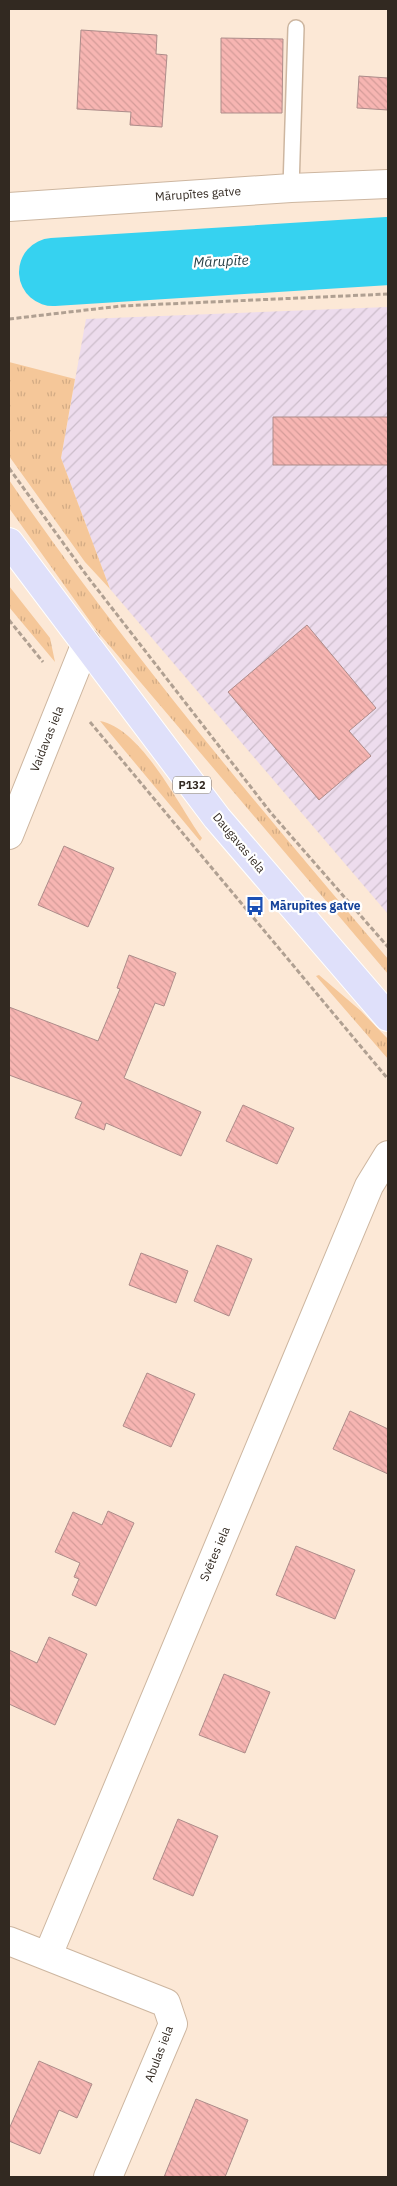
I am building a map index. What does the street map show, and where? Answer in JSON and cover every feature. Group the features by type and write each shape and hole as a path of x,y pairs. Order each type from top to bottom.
{"main road":[{"name":"Daugavas iela","path":"9,542 217,818 388,1017"}],"street":[{"name":"Mārupītes gatve","path":"9,207 291,188 388,184"},
{"name":"Vaidavas iela","path":"9,835 86,643"},
{"name":"Svētes iela","path":"48,1955 369,1186 388,1155"},
{"name":"Abulas iela","path":"9,1941 166,2003 173,2024 108,2177"}],"lane":[{"path":"291,188 296,28"}],"path":[{"path":"9,319 120,306 388,294"},
{"path":"9,468 87,576 271,813 388,947"}],"shaded area":[{"path":"388,307 388,914 110,589 61,458 86,319"}],"green space":[{"path":"9,362 75,379 61,458 110,589 85,562 9,456"},
{"path":"9,480 145,665 241,784 388,959 388,974 97,631 9,508"},
{"path":"9,586 50,638 55,662 9,607"},
{"path":"100,721 115,727 130,738 144,753 158,770 202,838 200,841"},
{"path":"319,975 361,1011 388,1039 388,1059 316,976"}],"building":[{"path":"81,30 157,35 156,54 167,55 162,127 130,125 131,112 77,109"},
{"path":"221,38 283,39 282,113 221,113"},
{"path":"359,76 388,78 388,110 357,108"},
{"path":"273,417 388,417 388,465 273,465"},
{"path":"307,625 376,708 349,731 371,756 319,800 228,692"},
{"path":"64,846 114,868 88,927 38,905"},
{"path":"129,955 176,973 164,1006 155,1003 124,1078 201,1112 181,1156 106,1123 104,1130 75,1118 82,1102 9,1075 9,1007 98,1041 120,989 117,988"},
{"path":"243,1105 294,1128 277,1164 226,1141"},
{"path":"217,1245 252,1259 229,1316 194,1301"},
{"path":"141,1253 188,1271 176,1303 129,1285"},
{"path":"147,1373 195,1394 171,1447 123,1426"},
{"path":"350,1411 388,1429 388,1474 333,1449"},
{"path":"108,1511 134,1523 96,1606 72,1595 79,1579 74,1577 80,1563 55,1552 73,1512 102,1525"},
{"path":"296,1546 355,1570 335,1619 276,1595"},
{"path":"49,1637 87,1654 55,1725 9,1704 9,1650 37,1663"},
{"path":"224,1674 270,1692 245,1753 199,1735"},
{"path":"178,1819 218,1836 193,1896 153,1879"},
{"path":"39,2061 92,2084 77,2118 59,2110 40,2154 9,2141 9,2129"},
{"path":"196,2099 248,2120 225,2177 164,2177"}],"waterway":[{"name":"Mārupīte","path":"53,272 388,251"}],"place":[{"name":"Mārupītes gatve","path":"255,906"}]}
